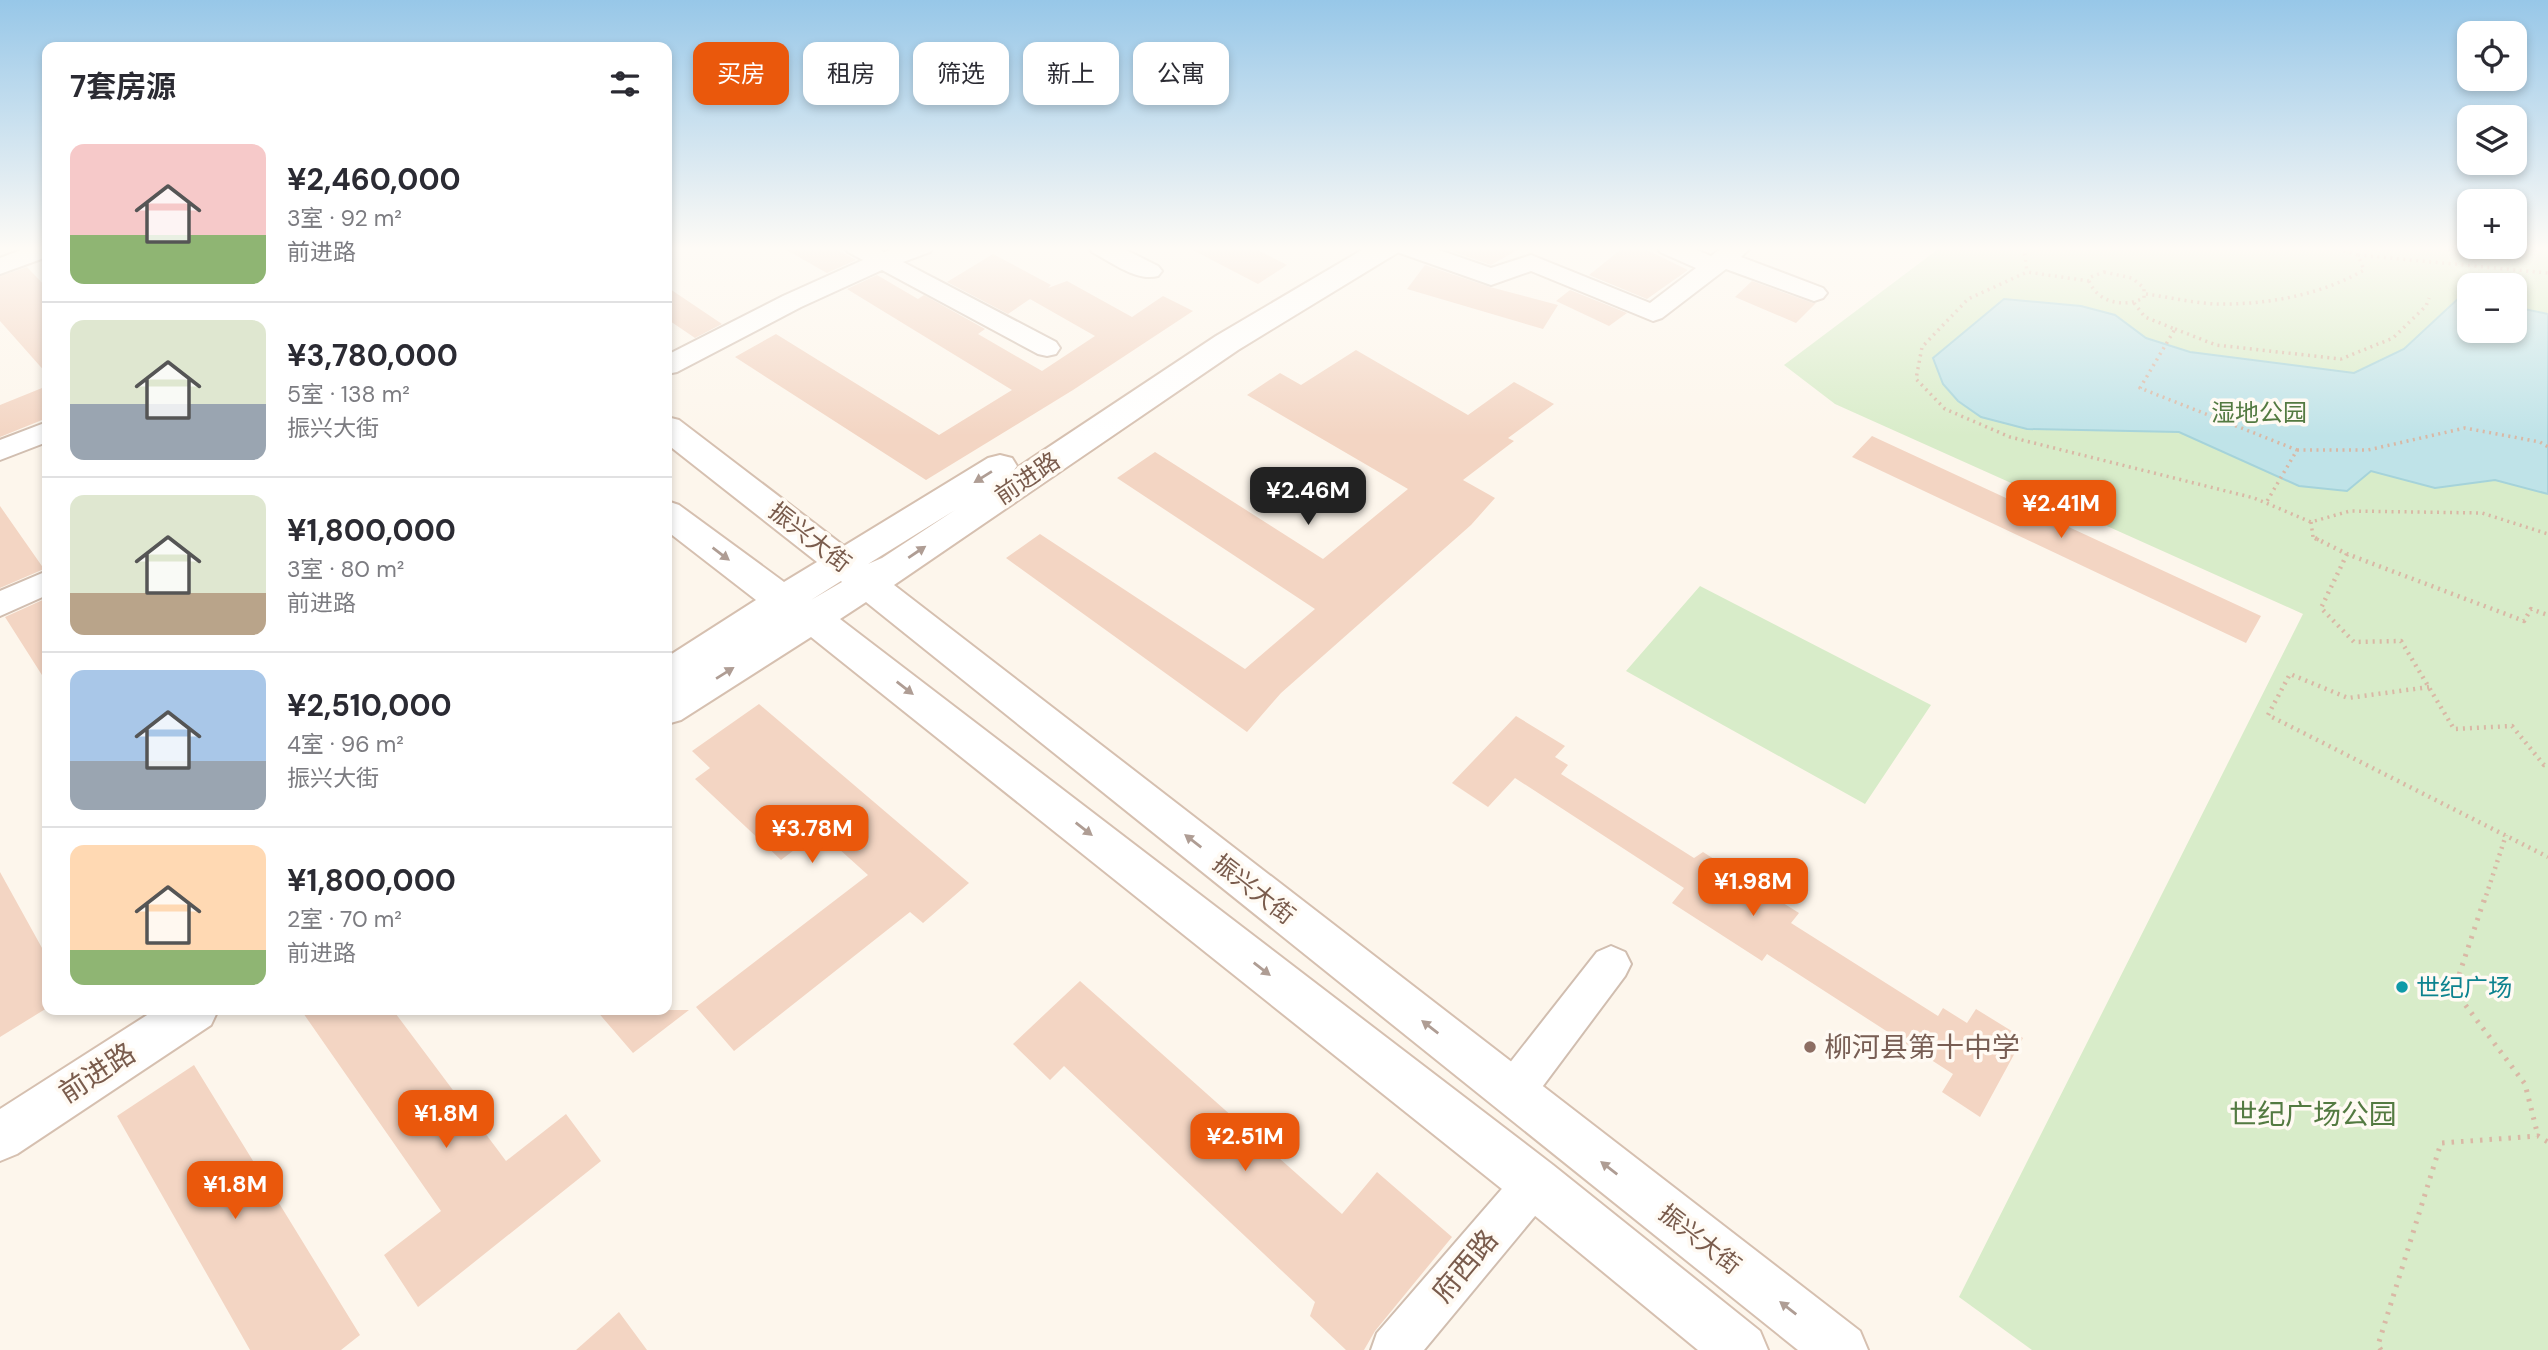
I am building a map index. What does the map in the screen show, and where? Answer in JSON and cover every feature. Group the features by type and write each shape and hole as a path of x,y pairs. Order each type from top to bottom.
{"street":[{"path":"672,363 777,310"},
{"path":"975,310 1047,348"},
{"name":"前进路","path":"855,574 1257,310"},
{"name":"前进路","path":"672,673 797,609 1282,310"},
{"name":"振兴大街","path":"672,432 822,546 1841,1350"},
{"path":"0,451 42,433"},
{"path":"672,517 840,638 1535,1183 1741,1350"},
{"path":"0,604 42,584"},
{"name":"前进路","path":"672,705 797,609"},
{"path":"1513,1092 1611,964"},
{"name":"前进路","path":"0,1107 144,1015"},
{"name":"前进路","path":"0,1137 187,1015"},
{"name":"府西路","path":"1394,1350 1535,1183"}],"path":[{"path":"1957,310 1922,347 1916,379 1945,409 2010,437 2070,454 2119,462 2266,503 2311,522 2350,512 2482,513 2548,534"},
{"path":"2140,310 2145,317 2216,345 2341,359 2393,338 2422,310"},
{"path":"2175,329 2140,388 2297,450 2368,450 2465,428 2540,442 2548,447"},
{"path":"2266,503 2297,450"},
{"path":"2311,522 2313,537 2347,554 2524,621 2530,609 2548,615"},
{"path":"2347,554 2321,608 2354,642 2401,641 2454,729 2511,726 2544,765 2548,764"},
{"path":"2429,687 2348,698 2290,674 2268,715 2548,857"},
{"path":"2506,835 2454,990 2525,1084 2538,1136"},
{"path":"2381,1350 2378,1345 2441,1143 2538,1136 2548,1142"}],"green space":[{"name":"世纪广场公园","path":"1857,310 2457,310 2457,343 2527,343 2527,310 2548,310 2548,1350 2032,1350 1959,1297 2303,614 1835,404 1784,365"},
{"path":"1700,586 1931,705 1865,804 1626,671"}],"water":[{"path":"1991,310 2096,310 2115,315 2146,338 2190,352 2354,373 2404,349 2446,310 2457,310 2457,343 2527,343 2527,310 2548,314 2548,494 2495,480 2435,488 2371,471 2347,491 2299,486 2179,432 2027,429 1981,417 1958,401 1943,384 1933,358"}],"building":[{"path":"0,310 42,310 42,368 0,321"},
{"path":"672,310 701,310 722,324 695,338 672,322"},
{"path":"881,310 951,310 985,329 978,334 1042,371 1095,336 1049,310 1119,310 1132,317 1142,310 1193,311 1073,390 926,480 735,357 776,334 939,435 1012,390"},
{"path":"1478,310 1555,310 1543,329"},
{"path":"1575,310 1620,310 1627,313 1609,326"},
{"path":"1766,310 1809,310 1796,323"},
{"path":"1356,350 1468,415 1514,382 1554,404 1508,438 1514,441 1463,480 1495,498 1471,525 1281,693 1247,732 1006,558 1040,534 1245,669 1315,609 1117,478 1155,452 1323,559 1408,489 1247,395 1280,373 1301,385"},
{"path":"42,388 42,420 0,437 0,405"},
{"path":"1872,436 2261,616 2246,643 1852,457"},
{"path":"0,506 42,570 0,588"},
{"path":"42,600 42,675 5,617"},
{"path":"759,704 969,883 923,923 910,912 734,1051 696,1007 868,875 819,831 781,860 695,779 710,768 692,751"},
{"path":"1516,716 1565,746 1555,757 1568,765 1561,774 1694,858 1703,852 1799,913 1791,923 1938,1016 1943,1008 1967,1023 1976,1009 2023,1038 1980,1117 1942,1092 1953,1074 1767,954 1762,961 1672,903 1684,888 1515,778 1488,807 1452,783"},
{"path":"0,872 42,948 42,1011 0,1037"},
{"path":"1080,981 1342,1214 1377,1172 1452,1237 1375,1331 1364,1350 1346,1350 1310,1316 1315,1302 1064,1066 1050,1080 1013,1044"},
{"path":"672,1010 689,1010 633,1053 600,1015 672,1015"},
{"path":"304,1015 397,1015 506,1161 566,1114 601,1161 418,1307 384,1255 441,1211"},
{"path":"194,1065 360,1335 341,1350 250,1350 117,1116"},
{"path":"619,1312 647,1350 576,1350"}],"place":[{"name":"世纪广场","path":"2402,987"},
{"name":"柳河县第十中学","path":"1810,1047"}],"park label":[{"name":"湿地公园","path":"2259,412"}]}
